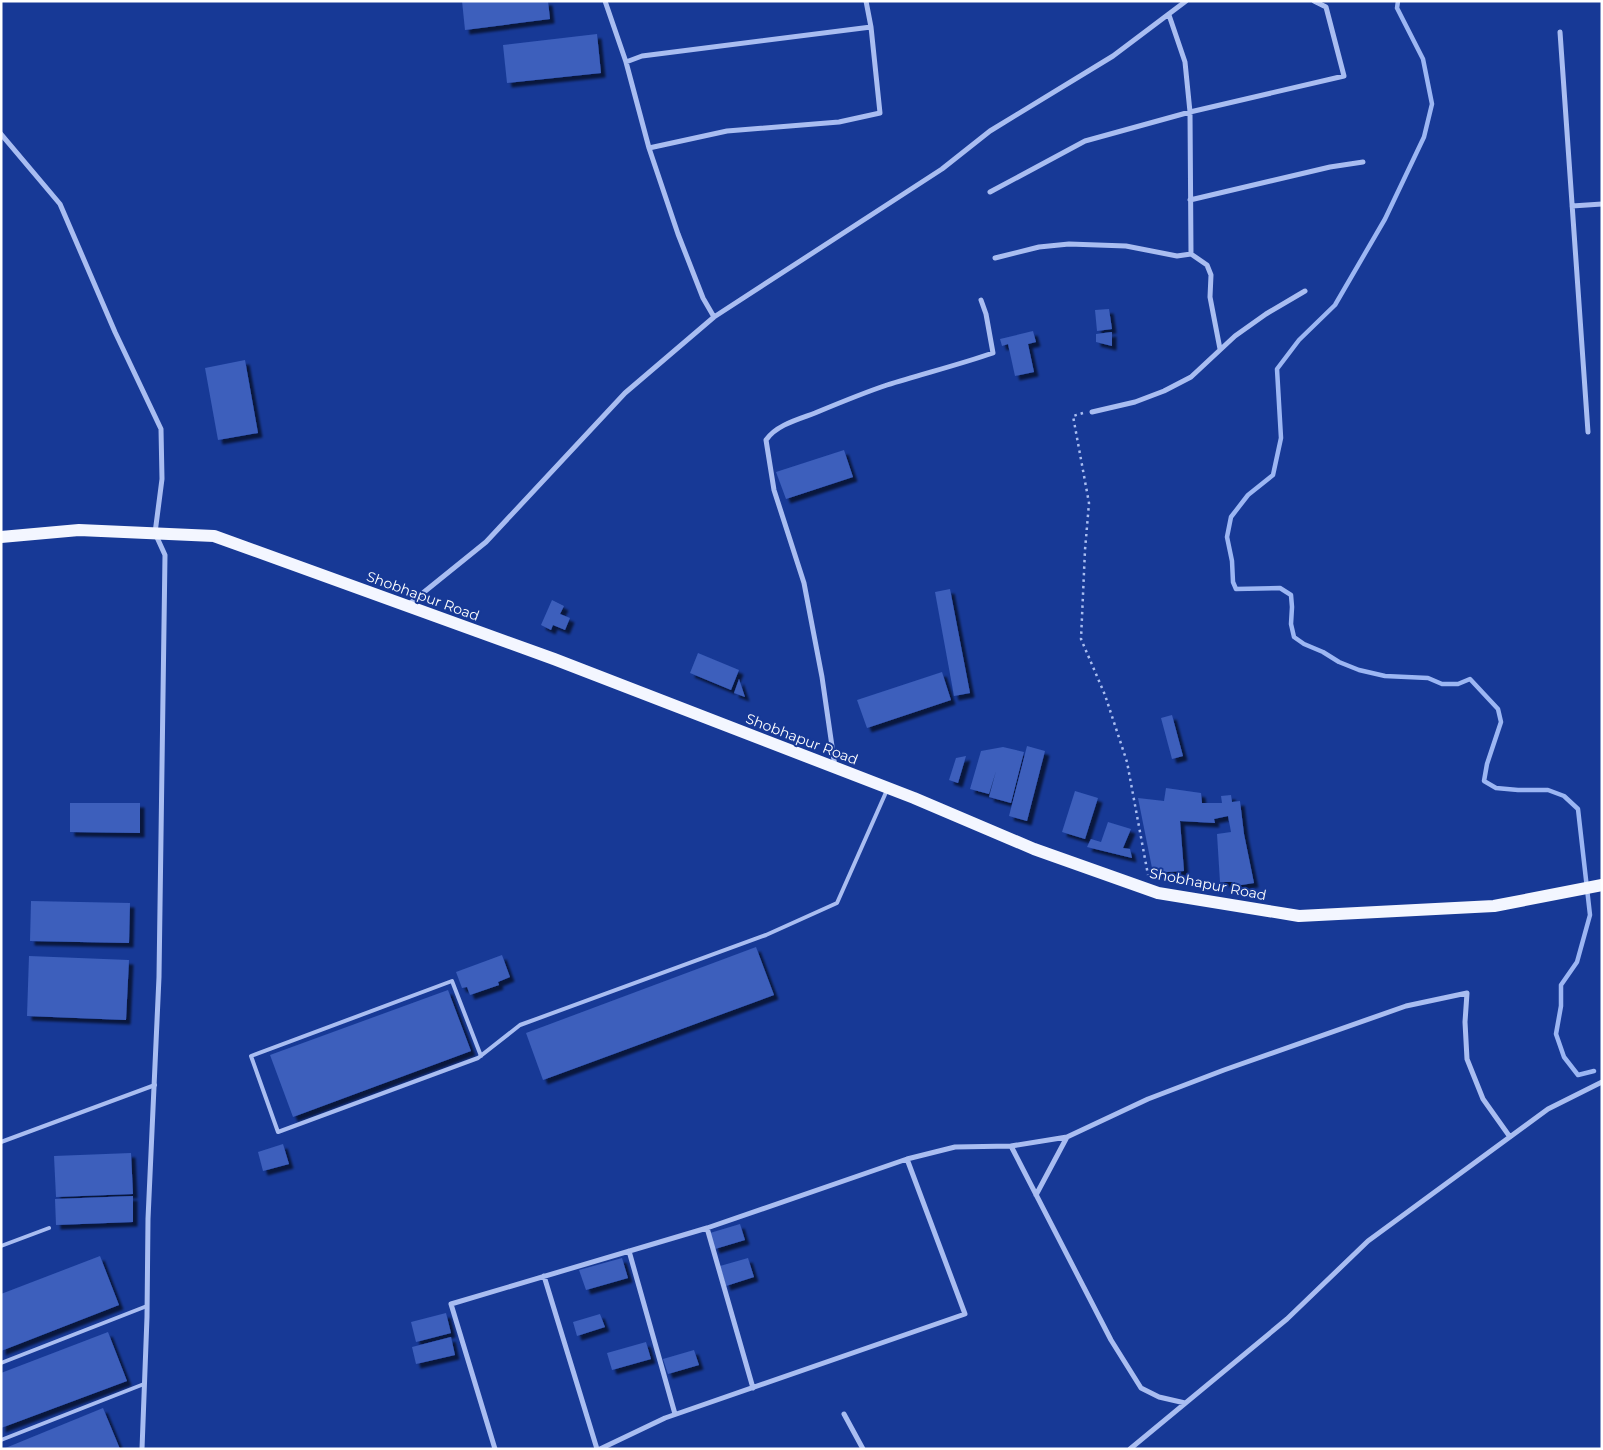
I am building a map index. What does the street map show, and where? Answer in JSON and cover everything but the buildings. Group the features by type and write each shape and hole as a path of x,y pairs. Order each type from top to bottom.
{"main road":[{"name":"Shobhapur Road","path":"1,537 80,530 214,536 554,659 888,788 1034,850 1158,893 1299,916 1494,906 1598,886"}],"street":[{"path":"605,1 626,62 649,148 678,234 703,298 714,316"},
{"path":"649,148 727,131 839,122 880,113 871,27 866,1"},
{"path":"407,606 486,542 625,393 714,316 942,169 990,131 1112,56 1186,1"},
{"path":"990,192 1085,142 1190,112 1344,76 1326,7 1314,1"},
{"path":"1169,15 1185,62 1190,112 1191,254"},
{"path":"626,62 642,56 871,27"},
{"path":"1560,32 1588,432"},
{"path":"1,134 60,204 115,332 161,429 162,480 155,533 165,555 160,977 148,1218 142,1449"},
{"path":"1190,200 1330,166 1363,162"},
{"path":"1572,206 1602,204"},
{"path":"995,258 1039,247 1069,244 1126,246 1176,256 1191,254 1207,265 1211,275 1210,297 1220,350"},
{"path":"1092,412 1135,402 1164,391 1191,377 1235,336 1266,314 1305,291"},
{"path":"835,767 822,677 804,583 774,490 766,440 770,433 789,423 886,385 993,353 986,314 981,300"},
{"path":"495,1449 451,1304 707,1228 907,1158 955,1147 1011,1146 1067,1138 1148,1099 1224,1070 1406,1006 1467,993 1465,1022 1466,1059 1483,1099 1510,1137"},
{"path":"1130,1449 1287,1319 1368,1241 1548,1109 1602,1082"},
{"path":"1036,1196 1067,1138"},
{"path":"1011,1146 1111,1340 1141,1388 1159,1397 1185,1403"},
{"path":"544,1276 599,1449 675,1414 965,1314 907,1158"},
{"path":"707,1228 753,1388"},
{"path":"629,1251 675,1414"},
{"path":"844,1414 864,1449"}],"lane":[{"path":"481,1056 452,981 251,1056 278,1132 478,1058 481,1056 520,1025 766,935 837,903 888,788"},
{"path":"1,1142 155,1085"},
{"path":"1,1246 49,1228"},
{"path":"1,1363 147,1306"},
{"path":"1,1440 144,1384"}],"path":[{"path":"1092,412 1073,416 1089,503 1084,550 1081,639 1105,695 1126,762 1152,891"}],"waterway":[{"path":"1398,1 1397,8 1423,59 1432,104 1424,137 1385,219 1335,305 1299,340 1277,369 1281,438 1273,475 1248,495 1231,517 1227,537 1232,561 1233,582 1236,589 1280,588 1291,595 1291,624 1294,637 1339,662 1359,670 1385,676 1428,678 1442,684 1458,684 1470,679 1498,709 1501,722 1487,764 1484,781 1496,788 1548,790 1564,796 1578,809 1590,915 1577,962 1561,985 1561,1006 1556,1034 1564,1057 1578,1075 1594,1071"}]}
